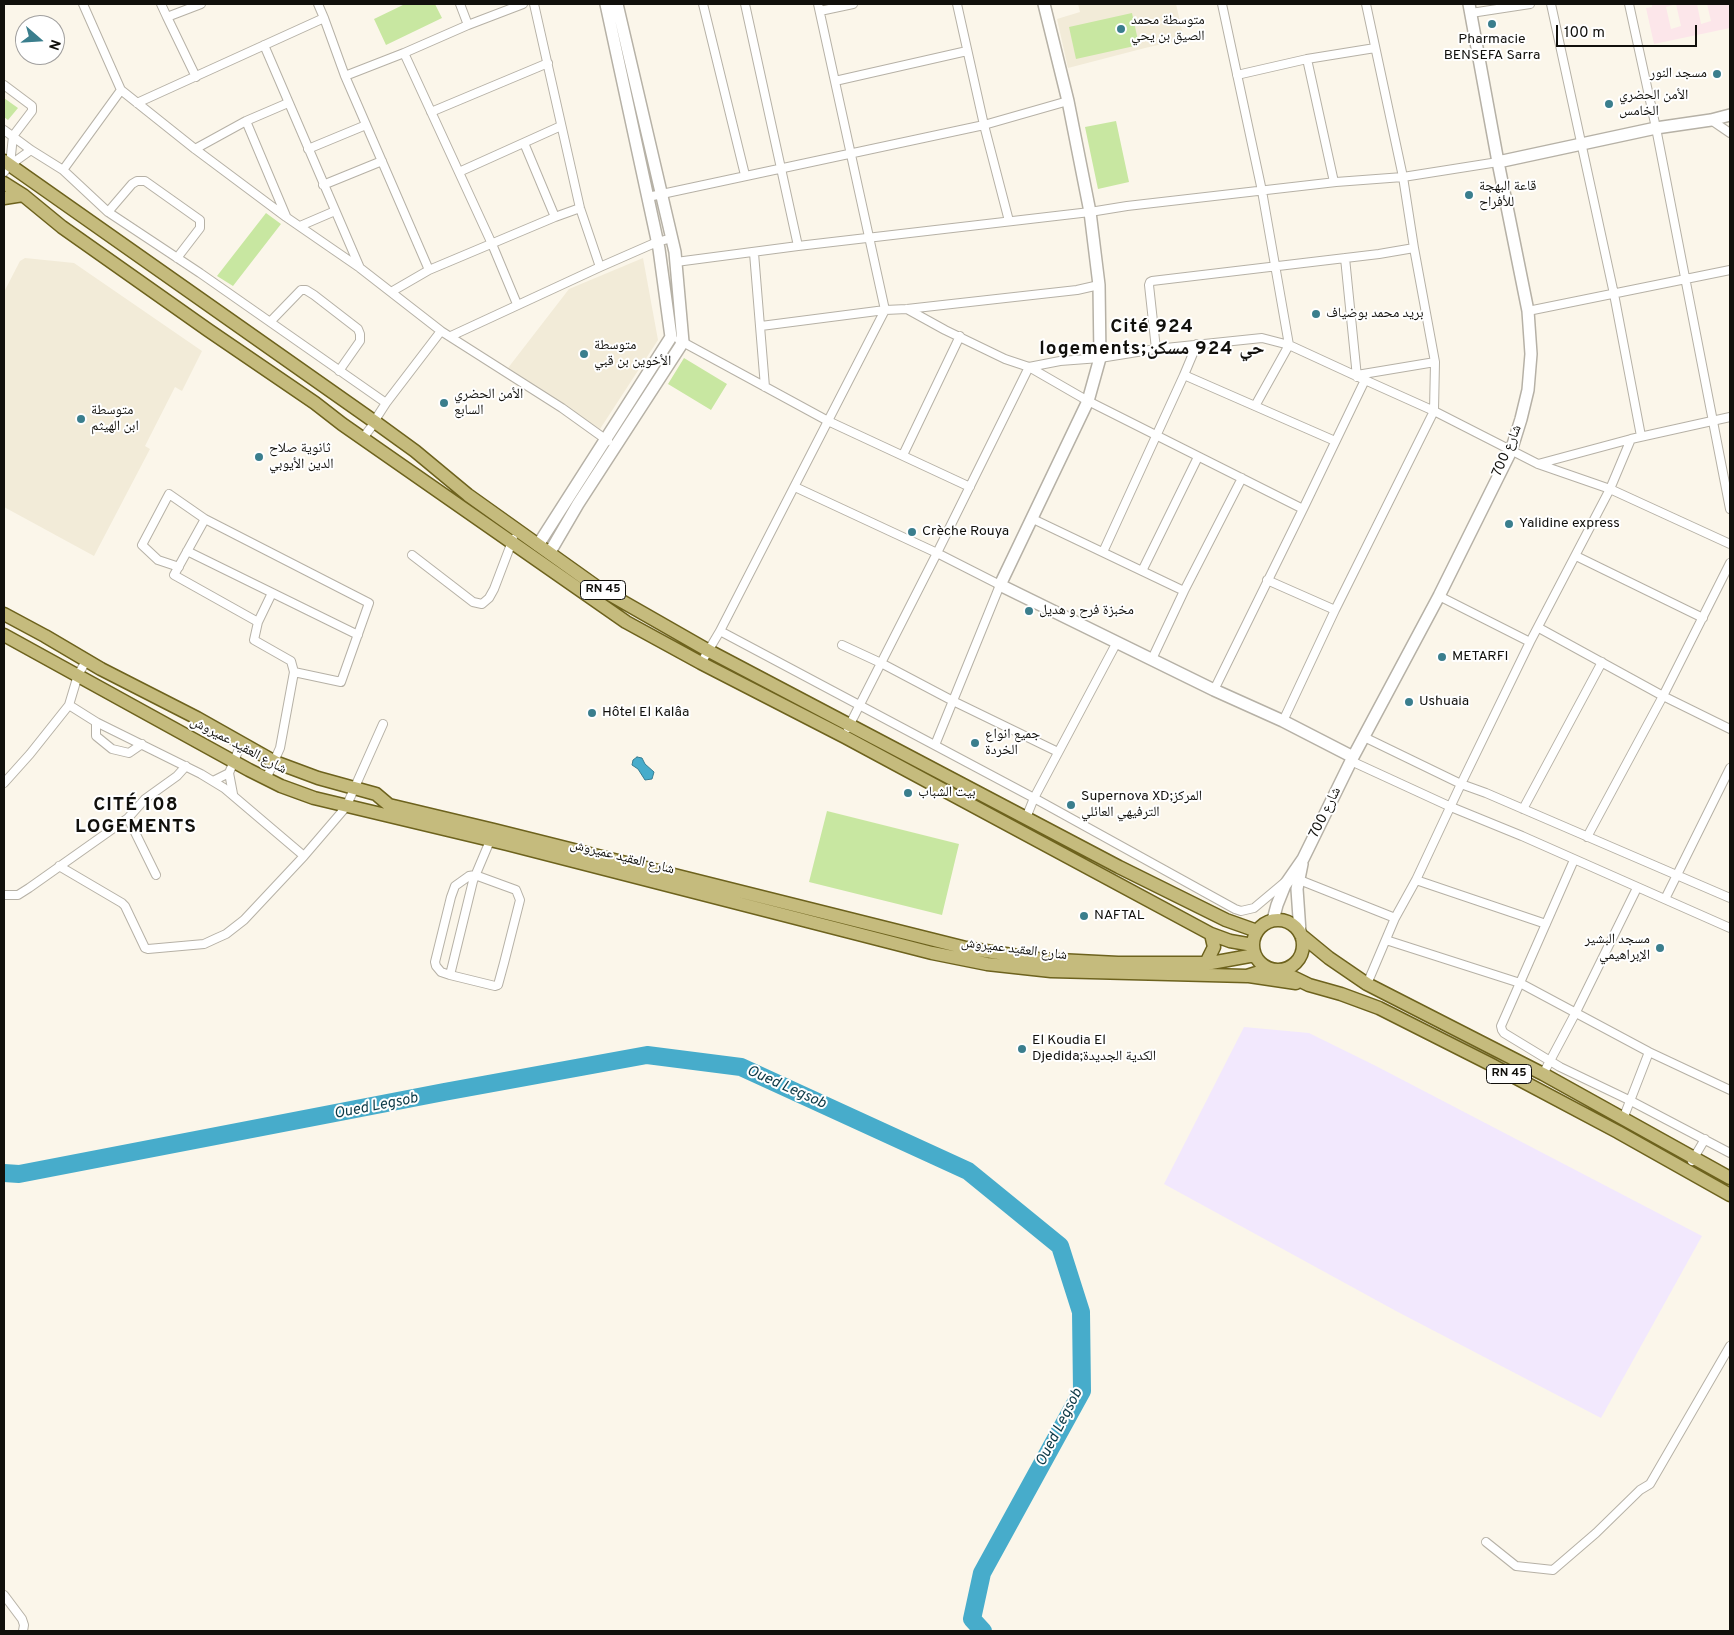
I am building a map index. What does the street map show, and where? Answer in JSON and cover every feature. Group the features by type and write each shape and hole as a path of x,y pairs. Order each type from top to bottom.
{"main road":[{"path":"538,545 671,337 657,242 606,4"},
{"path":"550,552 614,447 683,342 672,238 617,4"},
{"path":"1044,4 1068,101 1090,212 1099,286 1100,358 1088,401 1000,585 1214,690 1283,721 1352,759"},
{"name":"شارع 700","path":"1295,878 1352,759 1439,596 1511,451 1528,390 1531,354 1528,311 1470,8"},
{"path":"1498,162 1656,128 1711,120 1730,115"},
{"name":"RN 45","path":"6,166 112,236 326,387 415,451 468,495 597,586 708,652 850,724 1026,818 1209,912 1257,931"},
{"name":"RN 45","path":"4,183 23,195 62,227 626,622 1211,934 1254,950"},
{"path":"4,198 23,195"},
{"path":"315,403 326,387"},
{"name":"شارع العقيد عميروش","path":"4,614 86,661 197,718 275,762 318,778 376,794 389,806 493,836 674,881 966,948 1010,956 1056,961 1186,964 1228,961 1254,950"},
{"name":"شارع العقيد عميروش","path":"4,634 78,675 232,767 302,794 346,806 493,836"},
{"path":"37,653 45,636"},
{"path":"1273,920 1279,897 1295,878"},
{"path":"1295,878 1300,933 1303,943 1299,959 1287,969 1274,970 1258,961 1254,950 1257,931 1262,926 1273,920 1286,921 1294,925 1300,933"},
{"name":"شارع العقيد عميروش","path":"674,881 811,923 932,953 987,964 1051,971 1247,976 1274,970"},
{"name":"RN 45","path":"1300,933 1329,958 1367,984 1543,1074 1730,1177"},
{"path":"1206,963 1214,947 1211,934"},
{"name":"RN 45","path":"1274,970 1308,985 1341,994 1379,1008 1490,1064 1726,1193"},
{"path":"1247,976 1308,985"},
{"path":"1726,1193 1730,1177"}],"street":[{"path":"83,4 121,90 286,217 360,268 441,330 605,439 614,447"},
{"path":"161,4 196,76"},
{"path":"167,17 201,4"},
{"path":"318,4 345,76 429,270"},
{"path":"460,4 468,25"},
{"path":"345,76 523,4"},
{"path":"534,4 580,208 600,267"},
{"path":"703,4 745,176"},
{"path":"745,4 798,246"},
{"path":"701,663 720,631 885,310 819,8 853,4"},
{"path":"957,4 984,125 1009,221"},
{"path":"1223,4 1262,191 1289,345 1255,406"},
{"path":"1283,721 1335,610 1434,411 1435,362 1403,177 1366,4"},
{"path":"1470,8 1530,4"},
{"path":"1551,4 1614,294 1641,436"},
{"path":"1629,4 1656,128 1730,509"},
{"path":"138,103 324,18"},
{"path":"264,45 360,268"},
{"path":"1237,75 1375,48"},
{"path":"835,81 968,51"},
{"path":"404,53 492,244 516,304"},
{"path":"1307,60 1334,182"},
{"path":"431,112 548,63"},
{"path":"4,85 32,106 32,111 13,136 6,166"},
{"path":"63,170 121,90"},
{"path":"648,197 984,125 1068,101"},
{"path":"195,148 246,121 288,102"},
{"path":"1711,120 1730,133"},
{"path":"246,121 286,217"},
{"path":"308,149 366,125"},
{"path":"459,172 561,126"},
{"path":"4,130 30,150 63,170 108,212 386,403"},
{"path":"524,143 555,217"},
{"path":"6,166 30,150"},
{"path":"323,185 382,161"},
{"path":"676,262 1127,206 1334,182 1403,177 1498,162"},
{"path":"108,212 132,184 137,181 145,181 200,220 200,228 177,258"},
{"path":"391,292 429,270 580,208"},
{"path":"300,226 335,210"},
{"path":"451,336 516,304 657,242 672,238"},
{"path":"1156,349 1149,285 1152,281 1379,254 1414,248"},
{"path":"754,253 765,387"},
{"path":"1214,690 1335,441 1360,377 1345,258"},
{"path":"1528,311 1730,270"},
{"path":"761,326 1099,286"},
{"path":"270,322 301,290 306,290 314,295 358,329 360,334 360,342 339,371"},
{"path":"907,309 1005,359 1029,367 1088,401 1198,458 1303,509"},
{"path":"363,438 386,403 441,330"},
{"path":"903,455 960,336"},
{"path":"671,337 828,420 970,487"},
{"path":"1029,367 1156,349 1262,338 1289,345 1434,411 1538,464 1610,489 1730,544"},
{"path":"1103,552 1197,344"},
{"path":"1360,377 1435,362"},
{"path":"844,737 938,554 1029,367"},
{"path":"1184,375 1335,441"},
{"path":"1538,464 1641,436 1730,417"},
{"path":"1367,984 1395,918 1416,880 1530,642 1610,489 1631,439"},
{"path":"1142,571 1198,458"},
{"path":"1152,659 1184,591 1242,478"},
{"path":"795,486 1000,585 934,745"},
{"path":"179,567 158,560 142,545 170,494 205,519 369,602 342,682 294,672"},
{"path":"205,519 174,575 258,622"},
{"path":"1033,519 1184,591"},
{"path":"412,555 473,602 482,604 489,598 494,589 511,542 518,530"},
{"path":"188,551 358,635"},
{"path":"1576,556 1703,618"},
{"path":"1587,837 1663,696 1730,563"},
{"path":"1267,580 1335,610"},
{"path":"266,779 280,748 294,672 291,660 254,640 258,622 272,593"},
{"path":"1439,596 1530,642"},
{"path":"1539,628 1663,696 1730,729"},
{"path":"720,631 1034,798 1235,909 1248,910 1254,908 1295,878 1395,918"},
{"path":"1026,818 1034,798 1117,642"},
{"path":"842,645 1058,752"},
{"path":"4,784 70,705 78,675 86,661"},
{"path":"1523,809 1602,662"},
{"path":"70,705 96,722 213,781 233,794 271,830 304,856"},
{"path":"96,722 96,736 112,749 130,753 142,744"},
{"path":"59,866 122,903 143,947 148,949 204,944 226,934 244,920 304,856 346,806 383,724"},
{"path":"1364,738 1461,784 1730,898"},
{"path":"233,794 232,767 241,744"},
{"path":"1352,759 1451,807 1522,836 1730,928"},
{"path":"4,895 18,895 128,818 145,799 176,776 186,766"},
{"path":"213,781 232,767"},
{"path":"1665,899 1730,768"},
{"path":"128,818 156,875"},
{"path":"450,975 475,876 493,836"},
{"path":"1574,860 1501,1026 1502,1030 1550,1061 1730,1153"},
{"path":"469,876 475,876 516,890 520,900 498,984 493,986 450,975 438,969 435,962 451,897 456,886 469,876"},
{"path":"1416,880 1546,924"},
{"path":"1543,1074 1637,888"},
{"path":"1386,940 1520,982 1649,1052 1730,1090"},
{"path":"1624,1119 1649,1052"},
{"path":"1687,1170 1705,1139"},
{"path":"1486,1542 1516,1566 1553,1570 1596,1533 1640,1490 1650,1484 1730,1346"},
{"path":"4,1595 22,1619 23,1631"}],"shaded area":[{"name":"متوسطة محمد الصيق بن يحي","path":"1078,4 1176,4 1184,39 1068,68 1057,19 1080,12"},
{"path":"1652,4 1676,4 1697,4 1701,24 1711,21 1707,4 1730,4 1730,28 1654,44 1646,8 1652,7","holes":["1676,4 1681,26 1671,29 1666,7"]},
{"name":"متوسطة ابن الهيثم","path":"25,258 74,263 202,351 182,391 175,387 145,446 150,449 94,556 4,507 4,292 20,261"},
{"name":"متوسطة الأخوين بن قبي","path":"643,258 658,340 600,429 508,368 569,289"},
{"path":"1244,1027 1309,1033 1702,1236 1601,1418 1396,1311 1164,1184"}],"green space":[{"path":"405,4 435,4 442,18 386,45 374,19"},
{"path":"1132,13 1139,45 1076,59 1069,27"},
{"path":"4,98 18,108 8,120 4,117"},
{"path":"1116,121 1129,182 1098,189 1085,127"},
{"path":"266,213 281,224 233,286 217,276"},
{"path":"684,358 727,384 711,410 668,384"},
{"path":"827,811 959,844 942,915 809,882"}],"water":[{"path":"637,757 642,758 645,764 654,772 652,779 645,780 638,769 632,765 633,760"}],"waterway":[{"name":"Oued Legsob","path":"4,1173 19,1174 647,1055 741,1067 968,1171 1060,1246 1081,1312 1082,1391 982,1573 972,1619 983,1631"}],"place":[{"name":"Pharmacie BENSEFA Sarra","path":"1492,24"},
{"name":"متوسطة محمد الصيق بن يحي","path":"1121,29"},
{"name":"مسجد النور","path":"1717,74"},
{"name":"الأمن الحضري الخامس","path":"1609,104"},
{"name":"قاعة البهجة للأفراح","path":"1469,195"},
{"name":"بريد محمد بوضياف","path":"1316,314"},
{"name":"متوسطة الأخوين بن قبي","path":"584,354"},
{"name":"الأمن الحضري السابع","path":"444,403"},
{"name":"متوسطة ابن الهيثم","path":"81,419"},
{"name":"ثانوية صلاح الدين الأيوبي","path":"259,457"},
{"name":"Yalidine express","path":"1509,524"},
{"name":"Crèche Rouya","path":"912,532"},
{"name":"مخبزة فرح و هديل","path":"1029,611"},
{"name":"METARFI","path":"1442,657"},
{"name":"Ushuaia","path":"1409,702"},
{"name":"Hôtel El Kalâa","path":"592,713"},
{"name":"جميع انواع الخردة","path":"975,743"},
{"name":"بيت الشباب","path":"908,793"},
{"name":"Supernova XD;المركز الترفيهي العائلي","path":"1071,805"},
{"name":"NAFTAL","path":"1084,916"},
{"name":"مسجد البشير الإبراهيمي","path":"1660,948"},
{"name":"El Koudia El Djedida;الكدية الجديدة","path":"1022,1049"}],"district":[{"name":"Cité 924 logements;حي 924 مسكن","path":"1152,339"},
{"name":"CITÉ 108 LOGEMENTS","path":"136,817"}]}
